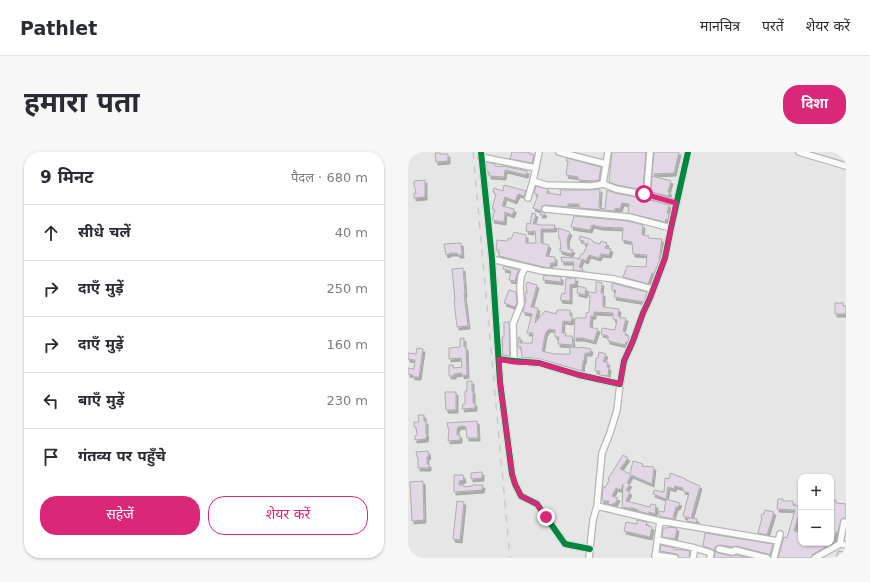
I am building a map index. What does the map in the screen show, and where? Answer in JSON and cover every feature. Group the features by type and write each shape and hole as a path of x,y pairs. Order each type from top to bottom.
{"street":[{"path":"528,198 539,152"},
{"path":"559,152 606,164"},
{"path":"603,184 608,152"},
{"path":"644,194 647,190 650,152"},
{"path":"589,558 593,520 597,506 602,453 617,410 624,361 665,258 688,152"},
{"path":"799,152 846,166"},
{"path":"536,168 481,155 492,259 500,382 512,474 521,496 537,504 565,544 590,549"},
{"path":"533,181 546,185 592,186 603,184 616,189 644,194 676,203"},
{"path":"545,209 629,217 671,228"},
{"path":"492,259 542,271 614,279 652,289"},
{"path":"514,362 514,324 521,304 521,276 525,268"},
{"path":"499,359 514,362 539,363 579,375 620,384"},
{"path":"597,506 660,521 778,541"},
{"path":"660,521 655,556 675,558"},
{"path":"815,558 843,545 844,522"},
{"path":"774,558 780,534"},
{"path":"658,540 711,552 710,558"},
{"path":"693,558 695,548"},
{"path":"719,549 733,552 735,550 767,558"}],"building":[{"path":"512,152 526,152 534,155 532,163 510,159"},
{"path":"612,152 646,152 642,190 609,182"},
{"path":"654,152 679,152 674,173 652,174"},
{"path":"435,153 448,154 448,161 436,162"},
{"path":"567,158 601,167 599,180 578,180 578,177 566,175"},
{"path":"486,162 495,164 495,166 503,166 527,171 526,175 505,170 504,177 489,176"},
{"path":"652,176 671,181 668,196 651,192"},
{"path":"425,180 425,197 414,198 414,193 416,193 414,181"},
{"path":"504,185 526,191 524,196 518,194 515,201 505,197 502,206 514,209 514,211 512,215 505,212 504,222 492,220 495,210 492,209 496,194 493,192 494,188 503,191"},
{"path":"536,186 548,189 547,193 561,195 560,190 600,189 599,208 605,209 607,190 646,199 669,205 667,213 669,213 668,220 666,219 665,222 628,213 629,204 622,203 620,209 615,208 615,211 579,208 579,204 568,204 568,207 545,205 542,206 541,209 542,212 545,213 544,215 540,215 541,211 533,208 538,195 534,193"},
{"path":"532,213 536,214 533,224 555,225 554,229 541,229 541,243 549,245 546,256 555,257 555,263 551,263 550,268 499,256 499,250 496,250 497,240 507,241 508,238 511,239 514,232 526,235 526,243 536,243 535,231 526,231 527,223 530,224"},
{"path":"574,216 628,221 643,225 642,235 649,236 648,238 662,239 659,261 648,284 623,277 627,266 646,267 647,255 633,254 632,242 622,240 623,228 592,225 590,230 571,227"},
{"path":"558,228 570,232 567,240 568,249 573,250 571,254 560,251"},
{"path":"580,236 600,244 601,241 607,243 605,248 611,249 609,255 601,254 599,258 589,255 586,261 582,259 579,267 583,269 582,271 573,270 574,262 562,262 561,257 579,259 588,244 579,240"},
{"path":"461,243 462,255 450,253 446,255 444,244"},
{"path":"504,266 519,270 515,281 509,280 511,271 503,269"},
{"path":"463,268 464,294 468,326 457,327 452,269"},
{"path":"544,275 561,277 561,282 543,280"},
{"path":"566,278 576,278 575,284 570,285 570,301 560,300 562,293 565,294"},
{"path":"527,282 537,285 531,307 538,308 535,323 545,311 556,314 557,310 570,310 570,316 572,316 571,322 563,321 562,333 566,333 565,336 572,336 573,345 558,344 559,337 555,337 555,330 549,329 545,335 542,351 554,354 570,354 570,347 591,349 590,353 585,353 582,371 540,359 522,357 521,347 518,347 518,338 520,337 520,343 532,343 533,333 527,333 532,314 523,312 526,298 525,293 527,293"},
{"path":"596,282 602,283 601,293 603,293 603,307 619,309 618,316 620,318 626,318 623,331 626,332 625,335 629,336 628,342 626,342 625,345 608,341 608,336 601,334 602,328 615,330 617,320 613,319 613,313 594,312 594,316 591,316 590,327 598,329 594,341 574,338 575,318 586,318 586,313 589,312 590,296 588,292 596,293"},
{"path":"612,283 647,292 644,302 614,297 616,290 612,290"},
{"path":"578,286 586,288 585,295 577,293"},
{"path":"509,290 516,292 517,303 515,307 504,303"},
{"path":"835,303 843,303 843,306 846,306 846,314 835,314"},
{"path":"504,322 509,322 510,356 503,355 502,337 504,337"},
{"path":"464,338 464,347 466,347 467,375 462,376 462,373 449,376 449,365 453,365 453,368 462,367 461,358 449,359 449,348 460,347 460,339"},
{"path":"417,348 423,349 419,377 413,377 413,375 408,374 408,368 414,369 415,360 408,359 408,353 416,354"},
{"path":"599,352 606,354 603,362 608,362 608,376 599,375 600,371 595,371 596,358 598,358"},
{"path":"467,381 472,381 473,403 475,403 475,408 462,409 463,404 465,404"},
{"path":"445,392 456,392 456,410 446,410"},
{"path":"418,415 424,415 424,421 426,421 426,439 415,440 415,436 417,435 414,422 419,422"},
{"path":"477,421 478,438 467,438 466,427 462,426 458,427 457,430 457,435 460,435 460,440 448,441 449,428 447,423"},
{"path":"428,451 429,456 427,457 427,464 429,464 429,468 418,468 418,457 416,452"},
{"path":"623,455 628,458 620,469 630,474 633,461 643,464 642,466 654,467 652,484 631,475 627,483 630,484 626,490 630,492 626,501 650,507 651,504 656,505 655,514 638,511 633,508 622,508 623,484 621,490 616,488 612,496 618,498 615,504 613,503 612,505 608,504 609,501 602,501 603,486 605,488 609,480 608,479"},
{"path":"482,472 482,478 471,479 471,473"},
{"path":"670,473 700,486 691,518 697,519 696,523 687,521 688,518 690,518 683,516 689,493 683,491 683,488 675,486 674,489 668,487 666,499 653,494 654,490 664,492 665,478 669,479"},
{"path":"454,475 463,475 464,480 459,481 459,485 464,485 464,487 483,485 482,490 454,492"},
{"path":"423,481 424,520 412,521 410,482"},
{"path":"666,499 680,503 678,507 676,507 673,517 675,517 674,519 659,515 659,511 664,512"},
{"path":"778,499 783,499 783,501 793,501 793,505 798,506 798,517 794,531 798,532 798,546 828,546 813,554 811,558 778,558 784,537 787,538 795,510 777,509"},
{"path":"834,500 836,500 836,503 846,504 846,518 841,520 838,532 836,532 834,539"},
{"path":"457,501 464,502 460,540 453,539"},
{"path":"765,510 774,512 767,535 758,533 762,514 764,514"},
{"path":"637,520 647,522 646,525 652,527 650,537 624,531 626,522 637,524"},
{"path":"663,528 677,528 675,539 662,537"},
{"path":"705,533 773,544 770,555 736,546 732,547 720,545 716,546 715,548 715,551 718,553 749,558 714,558 714,550 703,546"},
{"path":"661,545 678,550 690,551 689,558 679,558 676,554 660,551"},
{"path":"838,551 846,552 846,558 836,558"}],"railway":[{"path":"473,152 510,558"}],"cycle path":[{"path":"481,152 492,259 500,382 512,474 521,496 537,504 565,544 590,549"},
{"path":"499,359 539,363 579,375 620,384 624,361 665,258 688,152"}],"route":[{"path":"546,517 537,504 521,496 512,474 500,382 499,359 514,362 539,363 579,375 620,384 624,361 665,258 676,203 644,194"}]}
